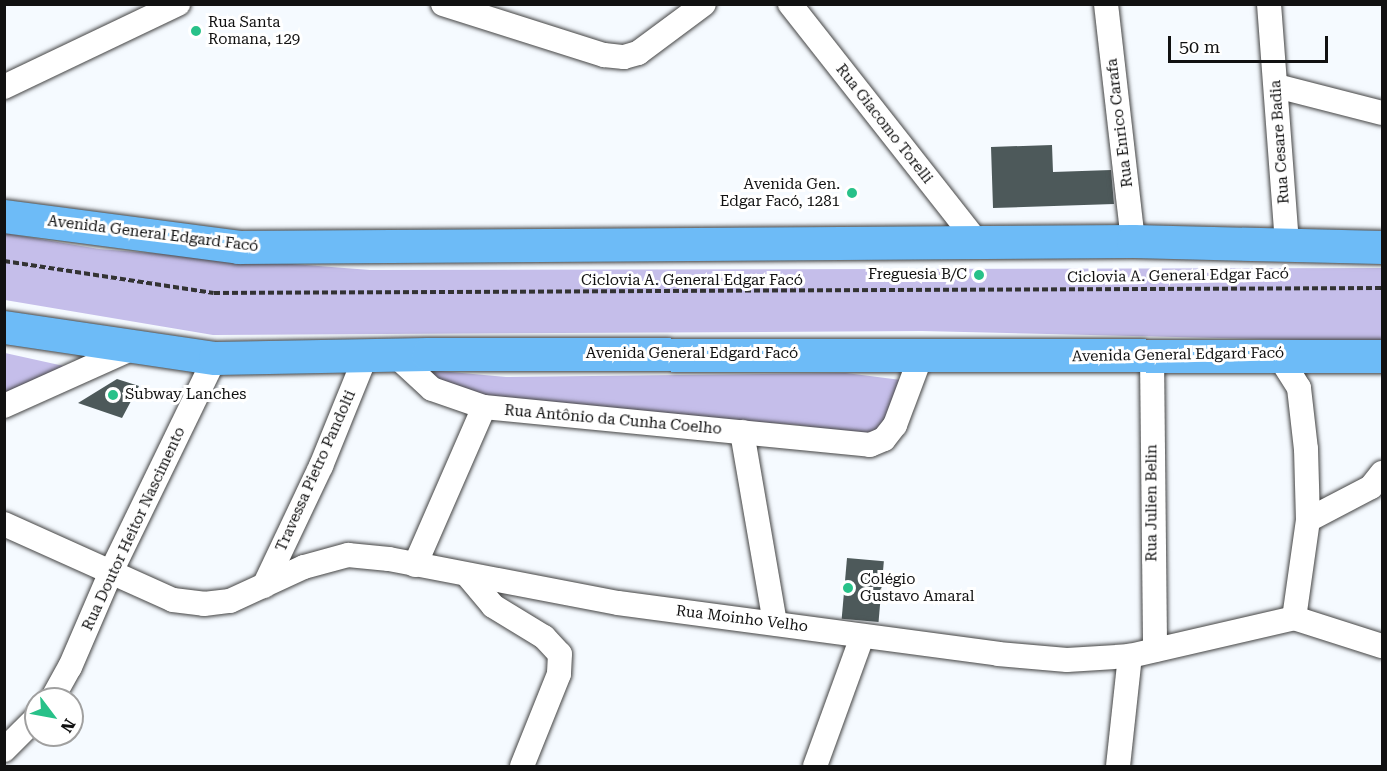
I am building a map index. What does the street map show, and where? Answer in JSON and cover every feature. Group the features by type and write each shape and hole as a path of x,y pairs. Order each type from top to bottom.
{"main road":[{"name":"Avenida General Edgard Facó","path":"4,216 238,247 1134,241 1383,247"},
{"name":"Avenida General Edgard Facó","path":"4,327 215,358 381,355 1152,356 1277,353 1383,356"}],"street":[{"path":"4,87 178,4"},
{"path":"443,4 604,55 624,57 638,53 704,4"},
{"name":"Rua Giacomo Torelli","path":"790,4 978,243"},
{"name":"Rua Enrico Carafa","path":"1106,4 1134,241"},
{"name":"Rua Cesare Badia","path":"1269,4 1277,86 1287,244"},
{"path":"1277,86 1383,114"},
{"path":"4,406 135,347"},
{"path":"1277,353 1299,388 1306,449 1308,520 1294,618"},
{"path":"1299,388 1317,354"},
{"name":"Rua Antônio da Cunha Coelho","path":"381,355 403,366 432,389 484,407 870,445 884,439 895,425 921,356"},
{"name":"Travessa Pietro Pandolti","path":"264,586 321,466 381,355"},
{"name":"Rua Julien Belin","path":"1152,356 1155,650"},
{"name":"Rua Doutor Heitor Nascimento","path":"59,687 70,667 110,574 215,358"},
{"name":"Rua Antônio da Cunha Coelho","path":"415,565 484,407"},
{"name":"Rua Antônio da Cunha Coelho","path":"742,432 775,623"},
{"path":"1308,520 1371,488 1383,473"},
{"name":"Rua Moinho Velho","path":"4,524 110,574 173,600 204,604 230,601 303,567 348,555 415,565 618,603 775,623 862,637 1067,660 1130,656 1233,629 1294,618 1383,646"},
{"path":"468,576 494,606 544,637 560,654 559,674 522,766"},
{"path":"815,766 862,637"},
{"path":"1118,766 1130,656"},
{"path":"4,750 24,729"}],"path":[{"name":"Ciclovia A. General Edgar Facó","path":"4,261 214,293 1383,288"}],"shaded area":[{"path":"4,233 99,249 370,270 1382,268 1382,342 922,331 213,335 5,300"},
{"path":"5,353 73,368 5,399"},
{"path":"440,371 506,377 846,373 901,380 882,436 848,435 798,425 490,402 420,373"}],"building":[{"path":"1052,145 1053,172 1111,170 1114,204 993,208 991,147"},
{"name":"Subway Lanches","path":"117,379 139,386 122,418 78,403"},
{"path":"847,558 884,561 879,622 842,619"}],"place":[{"name":"Rua Santa Romana, 129","path":"196,31"},
{"name":"Avenida Gen. Edgar Facó, 1281","path":"852,193"},
{"name":"Freguesia B/C","path":"979,275"},
{"name":"Subway Lanches","path":"113,395"},
{"name":"Colégio Gustavo Amaral","path":"848,588"}]}
